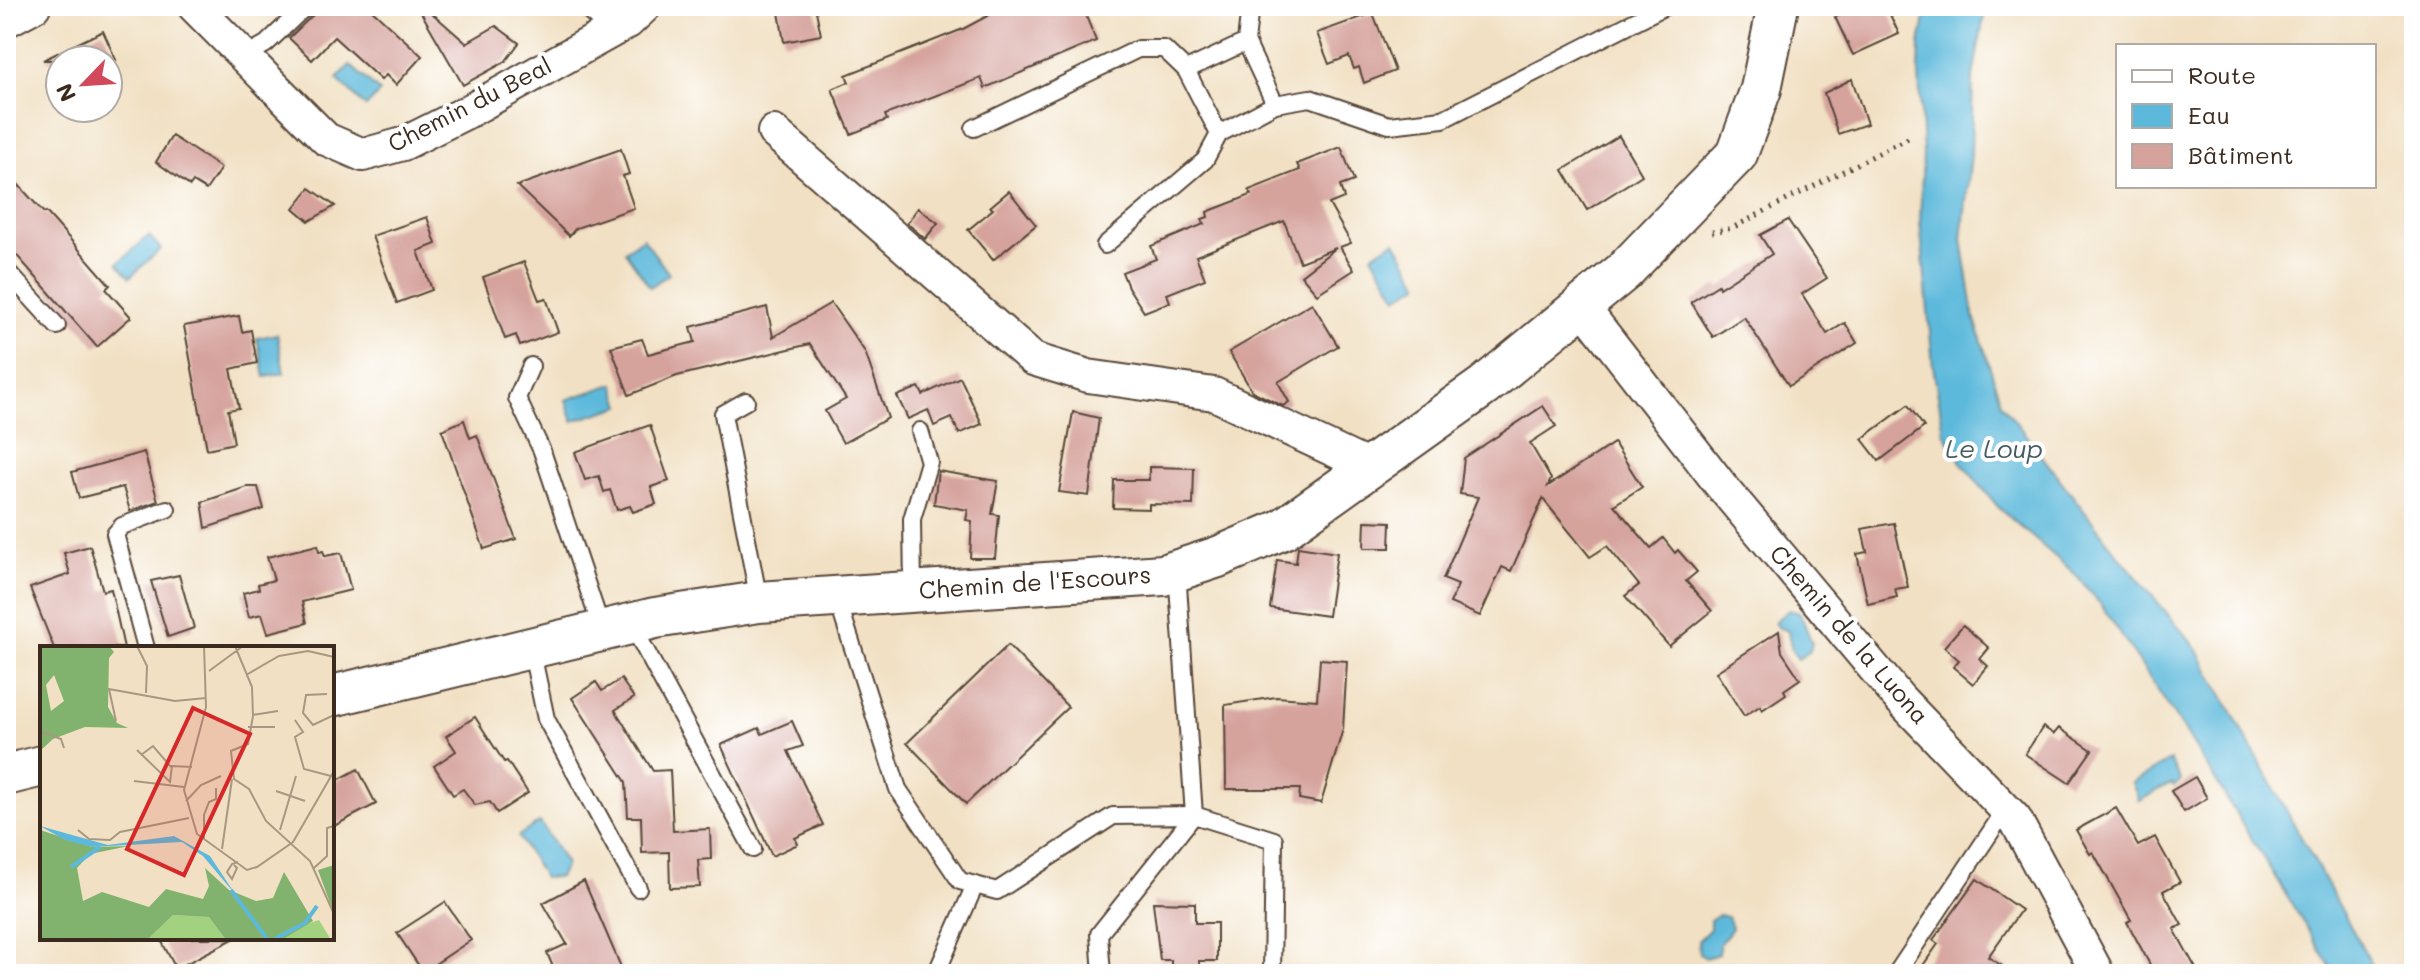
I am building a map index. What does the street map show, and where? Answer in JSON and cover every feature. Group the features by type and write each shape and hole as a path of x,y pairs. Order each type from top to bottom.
{"street":[{"path":"6,21 34,6"},
{"name":"Chemin du Beal","path":"194,6 326,139 363,155 403,144 469,111 628,22 645,6"},
{"name":"Chemin de l'Escours","path":"334,696 617,628 759,602 1163,575 1218,557 1283,529 1484,386 1582,306 1623,272 1737,154 1761,89 1778,6"},
{"path":"774,132 1033,359 1088,376 1214,394 1372,468"},
{"name":"Chemin de la Luona","path":"1582,306 1719,483 1900,699 2015,819 2098,974"},
{"path":"6,775 40,766"}],"lane":[{"path":"245,56 266,44 306,6"},
{"path":"583,6 611,31"},
{"path":"1250,6 1246,42 1275,104"},
{"path":"1105,245 1205,160 1219,134 1275,104 1310,98 1389,125 1443,119 1665,6"},
{"path":"1186,70 1246,42"},
{"path":"974,128 1138,49 1164,49 1186,70 1219,134"},
{"path":"6,270 57,326"},
{"path":"531,366 517,398 617,628 753,849"},
{"path":"746,401 723,414 759,602"},
{"path":"913,591 912,519 929,462 920,431"},
{"path":"145,646 115,534 122,526 167,509"},
{"path":"1102,974 1099,934 1194,815 1177,571"},
{"path":"836,596 898,789 960,881 997,891 1113,816 1194,815 1274,840 1272,974"},
{"path":"531,648 546,719 638,888"},
{"path":"1896,974 2006,809"},
{"path":"936,974 975,885"}],"path":[{"path":"1704,233 1732,228 1912,136"}],"water":[{"name":"Le Loup","path":"1927,6 1986,6 1973,76 1971,154 1962,239 1974,316 2001,403 2119,556 2197,649 2377,974 2335,974 2188,736 2102,606 2074,573 2000,509 1962,464 1944,432 1933,366 1920,221 1923,153 1919,73"},
{"path":"350,65 380,92 366,107 337,79"},
{"path":"149,236 161,249 130,277 118,263"},
{"path":"643,238 669,274 650,287 625,251"},
{"path":"1395,241 1420,284 1397,297 1372,255"},
{"path":"277,334 284,373 265,377 257,338"},
{"path":"614,384 621,406 573,421 566,400"},
{"path":"1789,610 1800,613 1812,643 1810,651 1798,659 1792,651 1788,631 1777,627 1774,622"},
{"path":"2170,761 2181,781 2174,786 2171,783 2139,801 2132,783"},
{"path":"540,822 566,864 559,877 544,878 518,836"},
{"path":"1718,915 1728,917 1732,928 1720,944 1718,954 1706,958 1699,954 1698,941 1710,929 1710,920"}],"building":[{"path":"317,6 368,6 422,56 396,85 386,75 381,80 334,37 312,60 289,38 314,14"},
{"path":"424,6 466,43 496,26 519,43 505,62 463,85 418,7"},
{"path":"778,6 815,6 821,35 784,42"},
{"path":"1006,6 1082,6 1096,41 985,88 981,78 885,115 887,120 851,134 832,89 849,82 846,75 963,29"},
{"path":"1840,6 1886,6 1899,34 1853,55 1835,17 1844,14"},
{"path":"1373,13 1395,71 1364,83 1359,67 1354,69 1349,56 1329,64 1317,33"},
{"path":"103,31 109,44 76,44"},
{"path":"1852,79 1867,124 1838,134 1824,93"},
{"path":"172,136 221,168 206,190 193,182 190,186 156,162"},
{"path":"1619,136 1642,175 1587,210 1563,170"},
{"path":"1341,147 1354,181 1340,186 1344,198 1329,204 1351,243 1340,247 1354,270 1317,294 1301,275 1336,248 1300,262 1284,221 1196,256 1205,279 1167,294 1170,302 1144,312 1122,272 1156,259 1151,246 1204,224 1202,219 1208,217 1207,212 1251,195 1249,190 1300,170 1297,164"},
{"path":"621,149 629,174 623,176 634,208 576,228 569,236 517,186"},
{"path":"6,171 110,285 106,289 131,317 97,347 6,243"},
{"path":"310,188 335,206 309,221 294,208"},
{"path":"1009,191 1036,225 993,260 968,230"},
{"path":"918,208 938,223 925,239 907,223"},
{"path":"427,217 436,244 418,251 432,290 397,303 372,236"},
{"path":"1788,220 1827,278 1802,294 1827,334 1845,323 1857,343 1789,386 1744,317 1713,337 1691,302 1772,254 1760,235"},
{"path":"524,262 539,300 546,298 558,332 520,346 516,335 505,339 483,277"},
{"path":"831,303 865,352 888,418 843,443 825,411 846,399 810,344 677,376 629,395 611,347 642,339 648,354 695,342 691,327 767,307 773,337"},
{"path":"1312,303 1338,346 1278,382 1289,402 1283,406 1252,391 1229,352"},
{"path":"239,316 242,332 251,330 257,363 231,369 239,408 228,410 234,443 207,449 184,326"},
{"path":"960,377 982,424 959,434 952,418 934,426 928,410 908,419 897,396 919,387 923,395"},
{"path":"1908,405 1924,427 1879,461 1862,439"},
{"path":"1543,406 1556,426 1530,443 1551,479 1548,486 1614,443 1642,487 1614,505 1651,548 1663,538 1697,572 1686,581 1712,611 1669,646 1625,596 1639,585 1607,546 1590,557 1543,499 1511,571 1502,567 1480,616 1450,603 1458,585 1443,579 1478,497 1460,494 1464,458"},
{"path":"1073,412 1099,418 1089,496 1059,492"},
{"path":"464,420 470,438 477,435 516,539 484,549 442,430"},
{"path":"650,425 669,481 651,487 656,504 633,512 630,506 617,510 610,490 604,492 599,476 585,480 575,452"},
{"path":"144,452 158,501 130,511 123,487 79,498 72,472"},
{"path":"1149,467 1194,468 1193,505 1149,504 1149,509 1113,508 1114,480 1149,480"},
{"path":"938,471 998,481 992,514 999,515 995,558 970,558 972,521 966,520 968,510 934,504"},
{"path":"247,487 258,487 264,509 206,528 202,502"},
{"path":"1365,521 1391,522 1390,548 1364,548"},
{"path":"1894,523 1908,587 1895,589 1897,597 1868,604 1857,554 1867,552 1862,529"},
{"path":"318,545 319,552 323,551 325,556 341,553 351,590 302,602 307,623 268,633 262,614 249,617 243,593 259,589 258,584 274,580 267,557"},
{"path":"90,546 103,591 111,589 124,646 53,646 30,588 70,574 64,553"},
{"path":"1298,547 1337,553 1328,616 1270,608 1277,560 1296,563"},
{"path":"179,575 194,628 168,637 151,581"},
{"path":"1963,625 1989,648 1980,659 1988,666 1973,684 1953,667 1959,660 1944,647"},
{"path":"1779,631 1782,652 1800,679 1784,690 1786,694 1762,710 1760,706 1744,716 1716,672"},
{"path":"1008,645 1068,707 966,804 907,743"},
{"path":"1320,659 1347,661 1343,729 1321,803 1299,799 1300,789 1226,789 1225,705 1276,697 1317,700"},
{"path":"621,679 634,698 615,710 653,771 670,770 673,831 710,829 711,859 698,860 700,887 670,888 669,852 642,853 641,817 628,817 626,782 572,698 596,682 602,691"},
{"path":"475,717 528,793 497,813 490,802 475,805 463,789 453,795 434,766 456,751 446,736"},
{"path":"792,721 803,746 788,751 823,825 795,838 798,844 772,856 721,745 759,728 762,734"},
{"path":"2043,727 2054,734 2059,728 2092,750 2069,783 2025,754"},
{"path":"358,769 376,804 334,826 334,782"},
{"path":"2195,777 2207,798 2184,812 2171,791"},
{"path":"2116,808 2138,846 2155,837 2180,882 2163,891 2182,925 2174,929 2199,974 2155,974 2127,922 2131,920 2093,852 2090,854 2076,830"},
{"path":"1977,879 2021,910 1988,957 2015,974 1917,974 1938,944 1933,940"},
{"path":"584,881 624,974 556,974 547,953 567,944 543,903"},
{"path":"445,902 471,940 423,972 397,933"},
{"path":"1153,902 1195,903 1195,923 1217,923 1217,961 1199,961 1199,974 1171,974 1171,960 1160,960"},
{"path":"161,940 231,940 176,969"}]}
